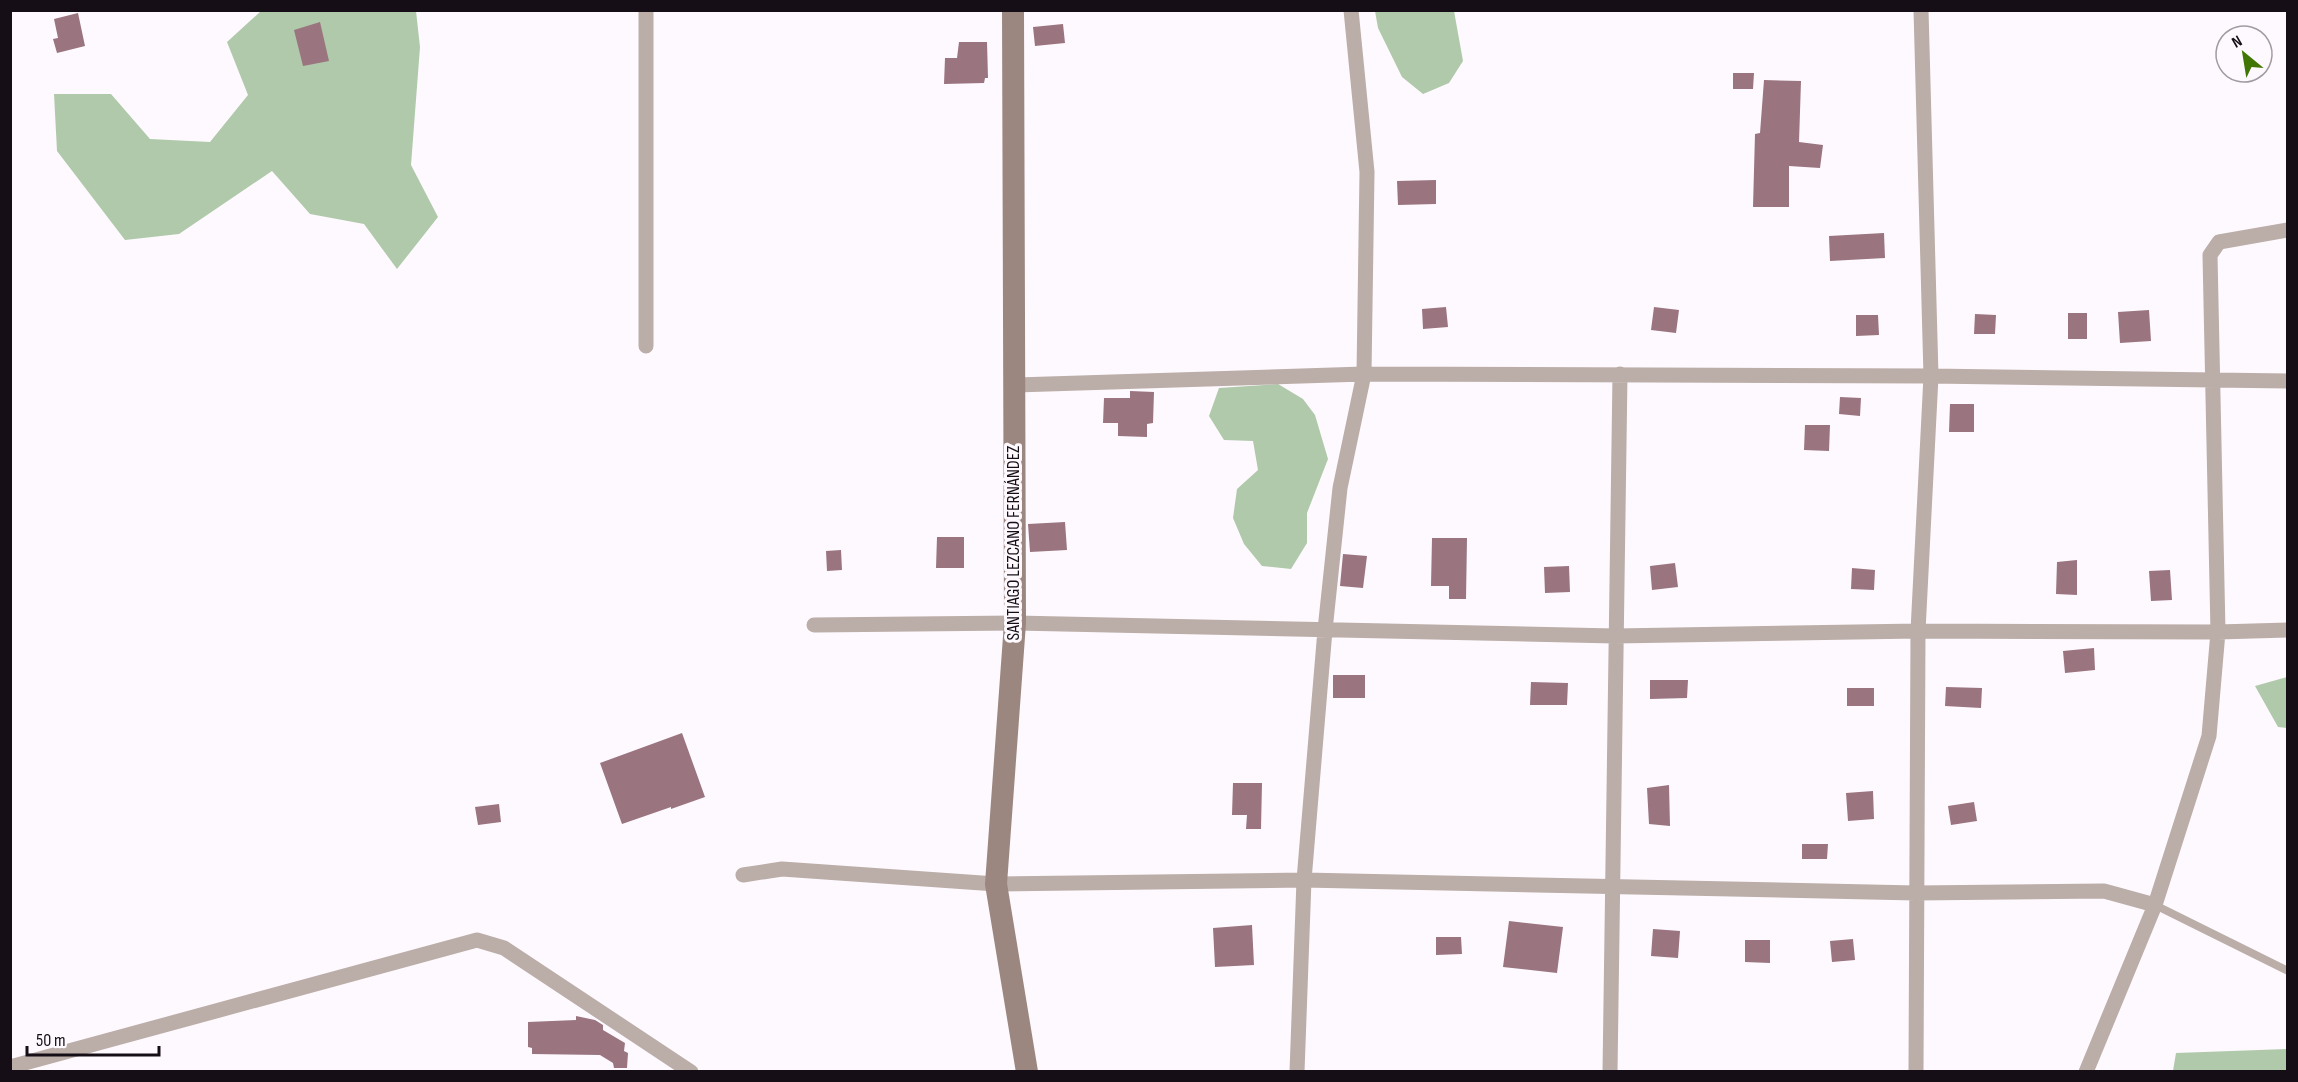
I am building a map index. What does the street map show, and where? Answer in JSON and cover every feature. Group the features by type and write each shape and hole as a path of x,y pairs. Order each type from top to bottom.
{"street":[{"path":"646,10 646,346"},
{"name":"SANTIAGO LEZCANO FERNÁNDEZ","path":"1013,10 1015,623 996,884 1027,1071"},
{"path":"1297,1071 1304,880 1325,630 1340,488 1364,374 1367,172 1351,10"},
{"path":"1916,1071 1918,632 1931,376 1921,10"},
{"path":"2086,1071 2155,905 2209,736 2218,632 2210,255 2219,242 2288,230"},
{"path":"1013,385 1364,374 1931,376 2288,381"},
{"path":"1610,1071 1620,374"},
{"path":"814,625 1015,623 1615,636 2288,630"},
{"path":"743,875 782,869 996,884 1304,880 1916,893 2104,891 2155,905"},
{"path":"10,1067 477,940 504,948 691,1071"}],"lane":[{"path":"2155,905 2288,971"}],"green space":[{"path":"261,11 416,11 420,47 411,165 438,217 397,269 364,224 310,214 272,171 179,234 125,240 57,151 54,94 111,94 150,139 210,142 248,95 227,42"},
{"path":"1375,11 1454,11 1463,61 1449,83 1423,94 1402,77 1378,28"},
{"path":"1278,384 1303,399 1315,415 1328,459 1307,513 1307,543 1291,569 1262,566 1244,544 1233,518 1237,489 1258,470 1253,441 1224,440 1209,416 1219,388"},
{"path":"2287,677 2287,728 2278,727 2255,686"},
{"path":"2287,1049 2287,1071 2173,1071 2176,1053"}],"building":[{"path":"78,13 85,46 57,53 53,39 58,38 54,19"},
{"path":"320,22 329,61 303,66 294,30"},
{"path":"1063,24 1065,43 1035,46 1033,27"},
{"path":"959,42 987,42 988,78 985,78 984,83 944,84 945,58 957,58"},
{"path":"1733,73 1754,73 1753,89 1733,89"},
{"path":"1764,80 1801,81 1799,142 1823,145 1820,168 1789,166 1789,207 1753,207 1755,134 1760,133"},
{"path":"1436,180 1436,204 1398,205 1397,181"},
{"path":"1884,233 1885,258 1830,261 1829,236"},
{"path":"1446,307 1448,327 1423,329 1422,309"},
{"path":"1654,307 1679,310 1676,333 1651,330"},
{"path":"2149,310 2151,341 2120,343 2118,312"},
{"path":"2068,313 2087,313 2087,339 2068,339"},
{"path":"1975,314 1996,315 1995,334 1974,334"},
{"path":"1856,315 1878,315 1879,335 1856,336"},
{"path":"1130,391 1154,392 1153,423 1147,424 1147,437 1118,436 1118,423 1103,423 1104,398 1130,398"},
{"path":"1840,397 1861,398 1860,416 1839,414"},
{"path":"1950,404 1974,404 1974,432 1949,432"},
{"path":"1805,425 1830,425 1829,451 1804,450"},
{"path":"1065,522 1067,550 1030,552 1028,524"},
{"path":"937,537 964,537 964,568 936,568"},
{"path":"1432,538 1467,538 1466,599 1449,599 1449,586 1431,586"},
{"path":"841,550 842,570 827,571 826,551"},
{"path":"1343,554 1367,556 1363,588 1340,586"},
{"path":"2077,560 2077,595 2056,594 2057,562"},
{"path":"1675,563 1678,587 1652,590 1650,566"},
{"path":"1569,566 1570,592 1545,593 1544,567"},
{"path":"1852,568 1875,570 1874,590 1851,589"},
{"path":"2170,570 2172,600 2151,601 2149,571"},
{"path":"2094,648 2095,670 2065,673 2063,651"},
{"path":"1333,675 1365,675 1365,698 1333,698"},
{"path":"1650,680 1688,680 1687,698 1650,699"},
{"path":"1531,682 1568,683 1567,705 1530,705"},
{"path":"1946,687 1982,688 1981,708 1945,706"},
{"path":"1847,688 1874,688 1874,706 1847,706"},
{"path":"682,733 705,797 622,824 600,763"},
{"path":"1233,783 1262,783 1261,829 1246,829 1247,815 1232,815"},
{"path":"1669,785 1670,826 1649,824 1647,788"},
{"path":"1873,791 1874,819 1848,821 1846,793"},
{"path":"1974,802 1977,821 1951,825 1948,806"},
{"path":"499,804 501,822 478,825 475,807"},
{"path":"1802,844 1828,844 1827,859 1802,859"},
{"path":"1509,921 1563,927 1557,973 1503,967"},
{"path":"1252,925 1254,965 1215,967 1213,928"},
{"path":"1653,929 1680,931 1678,958 1651,956"},
{"path":"1436,937 1461,937 1462,954 1436,955"},
{"path":"1853,939 1855,960 1832,962 1830,941"},
{"path":"1745,940 1770,940 1770,963 1745,962"},
{"path":"576,1016 595,1020 603,1025 603,1030 625,1043 624,1051 628,1053 627,1068 614,1068 613,1063 600,1055 532,1054 532,1048 528,1047 528,1022 576,1020"}]}
